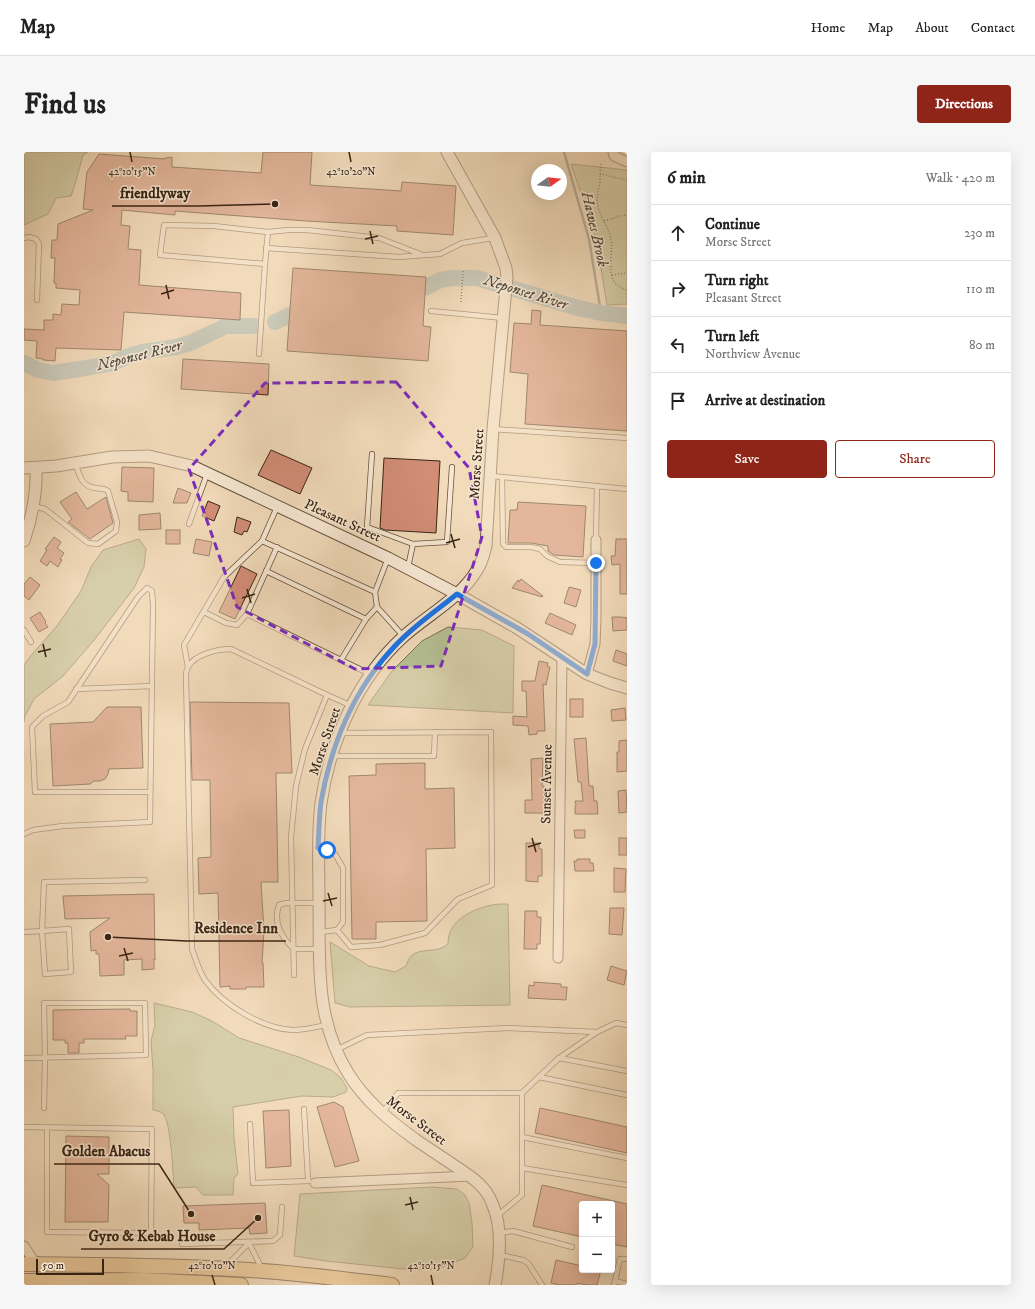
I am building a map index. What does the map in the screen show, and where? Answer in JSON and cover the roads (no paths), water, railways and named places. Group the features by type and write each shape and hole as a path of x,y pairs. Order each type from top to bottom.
{"main road":[{"path":"30,1264 216,1268 332,1277 392,1285"},
{"path":"24,1282 242,1285"}],"street":[{"name":"Morse Street","path":"447,152 495,238 506,268 507,276 493,429 486,546 478,570 470,580 457,594 404,637 371,675 352,706 340,733 332,756 321,804 318,848 321,990 326,1025 336,1051 356,1086 381,1113 416,1140 471,1176 485,1190 492,1202 497,1216 499,1233 495,1285"},
{"path":"613,152 614,156 627,162"},
{"name":"Pleasant Street","path":"24,468 56,466 112,457 149,456 192,466 388,558 457,594 528,634 587,674 627,688"},
{"path":"24,541 36,487 36,468"},
{"path":"587,674 595,644 596,540"},
{"name":"Sunset Avenue","path":"558,958 562,658"},
{"path":"311,1182 471,1176"},
{"path":"24,1246 30,1264"}],"lane":[{"path":"265,264 160,255 164,225 214,226 268,232 307,230 379,238 420,254"},
{"path":"259,354 268,232"},
{"path":"24,238 29,237 36,239 39,244 37,300"},
{"path":"266,248 399,257 420,254 440,254 462,243 495,238"},
{"path":"431,311 503,318"},
{"path":"493,429 627,438"},
{"path":"372,454 367,527 412,544 447,542 452,467"},
{"path":"30,511 45,509 88,543 94,544 103,542 116,531 117,522 108,491 105,489 94,488 85,484 81,479 75,462"},
{"path":"189,524 207,474"},
{"path":"490,476 627,489"},
{"path":"502,477 503,544 506,547 531,547 540,549 547,556 560,562 596,563"},
{"path":"596,540 597,486"},
{"path":"278,506 262,541 224,577 184,645 188,667 186,684 192,949 205,980 229,1005 262,1022 280,1028 294,1030 326,1025"},
{"path":"262,541 375,592"},
{"path":"407,569 412,544"},
{"path":"204,612 226,623 237,625 247,614 277,547"},
{"path":"388,558 375,592 376,607 404,637"},
{"path":"266,571 366,619"},
{"path":"24,834 33,830 63,826 150,822 153,605 152,590 147,588 138,597 68,702 43,716 32,727 35,792 150,792"},
{"path":"341,660 366,619 376,607"},
{"path":"247,614 371,675"},
{"path":"24,630 31,642"},
{"path":"188,667 193,661 206,653 220,649 231,649 352,706"},
{"path":"76,689 152,686"},
{"path":"294,975 291,837 296,786 305,749 326,695"},
{"path":"332,756 434,756 435,732"},
{"path":"337,930 351,947 380,945 425,933 458,900 492,885 491,732 340,733"},
{"path":"318,848 335,854 343,868 342,922 337,930"},
{"path":"24,932 42,931 69,929 71,972 45,974 42,931 44,882 145,880"},
{"path":"319,903 293,903 280,905 277,912 281,933 287,943 294,949 320,949"},
{"path":"320,932 337,930"},
{"path":"24,1058 45,1058 146,1055 145,1003 44,1004 45,1058 44,1108"},
{"path":"381,1113 398,1094 522,1093 559,1058 597,1032 616,1024 627,1025"},
{"path":"336,1051 367,1035 508,1028 597,1032"},
{"path":"559,1058 627,1071"},
{"path":"539,1077 627,1095"},
{"path":"497,1216 522,1195 522,1093"},
{"path":"250,1124 253,1183 311,1182 304,1109"},
{"path":"24,1127 152,1129 151,1233 47,1232 47,1128"},
{"path":"522,1136 627,1158"},
{"path":"522,1168 627,1185"},
{"path":"182,1244 249,1243 273,1241 280,1235 282,1207"},
{"path":"499,1233 513,1231 572,1247"},
{"path":"216,1268 231,1261 249,1243"},
{"path":"249,1243 265,1271"},
{"path":"498,1255 523,1260 528,1263 542,1285"},
{"path":"627,1260 620,1259 614,1283 627,1284"}],"waterway":[{"name":"Hawes Brook","path":"564,152 589,239 601,313"},
{"name":"Neponset River","path":"427,287 440,280 453,278 477,278 578,308 601,313 627,316"},
{"name":"Neponset River","path":"275,322 290,315"},
{"name":"Neponset River","path":"24,363 38,370 53,373 86,368 113,363 131,355 143,352 176,347 190,343 226,326 253,326"}],"place":[{"name":"friendlyway","path":"275,204"},
{"name":"Residence Inn","path":"108,937"},
{"name":"Golden Abacus","path":"191,1214"},
{"name":"Gyro & Kebab House","path":"258,1218"}]}
